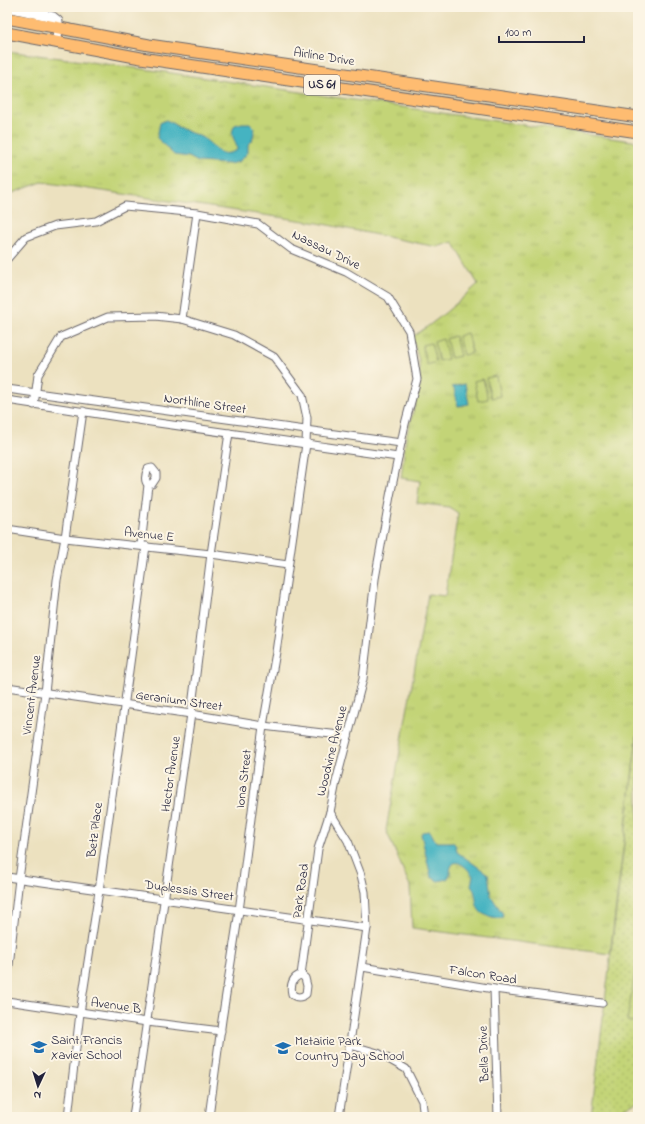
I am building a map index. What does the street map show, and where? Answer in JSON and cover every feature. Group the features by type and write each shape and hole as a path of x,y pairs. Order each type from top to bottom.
{"highway":[{"name":"Airline Drive","path":"7,18 148,45 638,117"},
{"name":"US 61","path":"7,33 141,58 638,132"},
{"path":"377,93 379,80"}],"street":[{"path":"8,7 53,17 58,21 58,43"},
{"name":"Nassau Drive","path":"7,259 26,237 55,226 96,221 125,206 197,213 258,224 291,249 346,272 388,297 409,331 417,379 398,457"},
{"path":"182,319 197,213"},
{"name":"Iona Street","path":"34,405 38,375 61,337 108,317 155,316 182,319 234,335 274,357 302,395 307,418 306,444 276,652 263,726 239,910 209,1117"},
{"name":"Northline Street","path":"7,389 401,443"},
{"name":"Northline Street","path":"7,400 398,457"},
{"name":"Vincent Avenue","path":"7,983 19,879 45,693 57,580 65,538 82,411"},
{"name":"Hector Avenue","path":"133,1117 191,714 211,554 229,433"},
{"name":"Woodvine Avenue","path":"339,1117 367,928 366,892 348,841 330,812 336,782 363,678 375,579 398,457"},
{"name":"Betz Place","path":"68,1117 80,1013 99,891 144,546 148,485"},
{"name":"Avenue E","path":"7,529 65,538 211,554 288,565"},
{"name":"Geranium Street","path":"7,687 263,726 348,736"},
{"name":"Park Road","path":"301,975 318,849 330,812"},
{"name":"Duplessis Street","path":"7,877 367,928"},
{"name":"Falcon Road","path":"362,967 494,989 602,1003"},
{"name":"Bella Drive","path":"494,989 498,1117"},
{"name":"Avenue B","path":"7,1001 80,1013 221,1031"},
{"path":"350,1045 378,1053 406,1069 422,1101 424,1117"}],"green space":[{"path":"7,51 158,71 638,142 638,728 610,954 412,928 410,886 386,830 428,594 445,596 458,513 449,507 417,503 420,481 401,478 406,437 420,387 419,361 412,337 438,319 478,284 453,242 437,247 318,223 42,182 7,195"},
{"path":"467,333 472,353 463,355 458,336"},
{"path":"455,336 460,356 451,358 446,339"},
{"path":"443,339 448,359 439,361 434,342"},
{"path":"431,343 436,362 427,365 422,345"},
{"path":"496,376 500,396 491,398 486,378"},
{"path":"483,379 488,399 478,401 474,381"},
{"path":"638,729 638,1102 606,1117 591,1117"},
{"path":"638,954 638,1022 627,1021"}],"water":[{"path":"166,120 203,138 221,153 231,153 237,150 232,132 235,125 250,123 255,128 252,141 248,145 248,152 238,162 229,164 198,162 189,157 174,155 157,138 160,123"},
{"path":"465,384 469,404 458,406 454,389 452,387"},
{"path":"430,831 436,842 453,842 456,846 457,852 488,874 491,896 503,914 502,918 489,916 480,911 471,885 473,876 467,868 455,863 450,869 450,875 447,879 438,881 431,877 421,834 422,832"}],"railway":[{"path":"627,1117 638,1112"}],"place":[{"name":"Saint Francis Xavier School","path":"39,1047"},
{"name":"Metairie Park Country Day School","path":"283,1048"}]}
